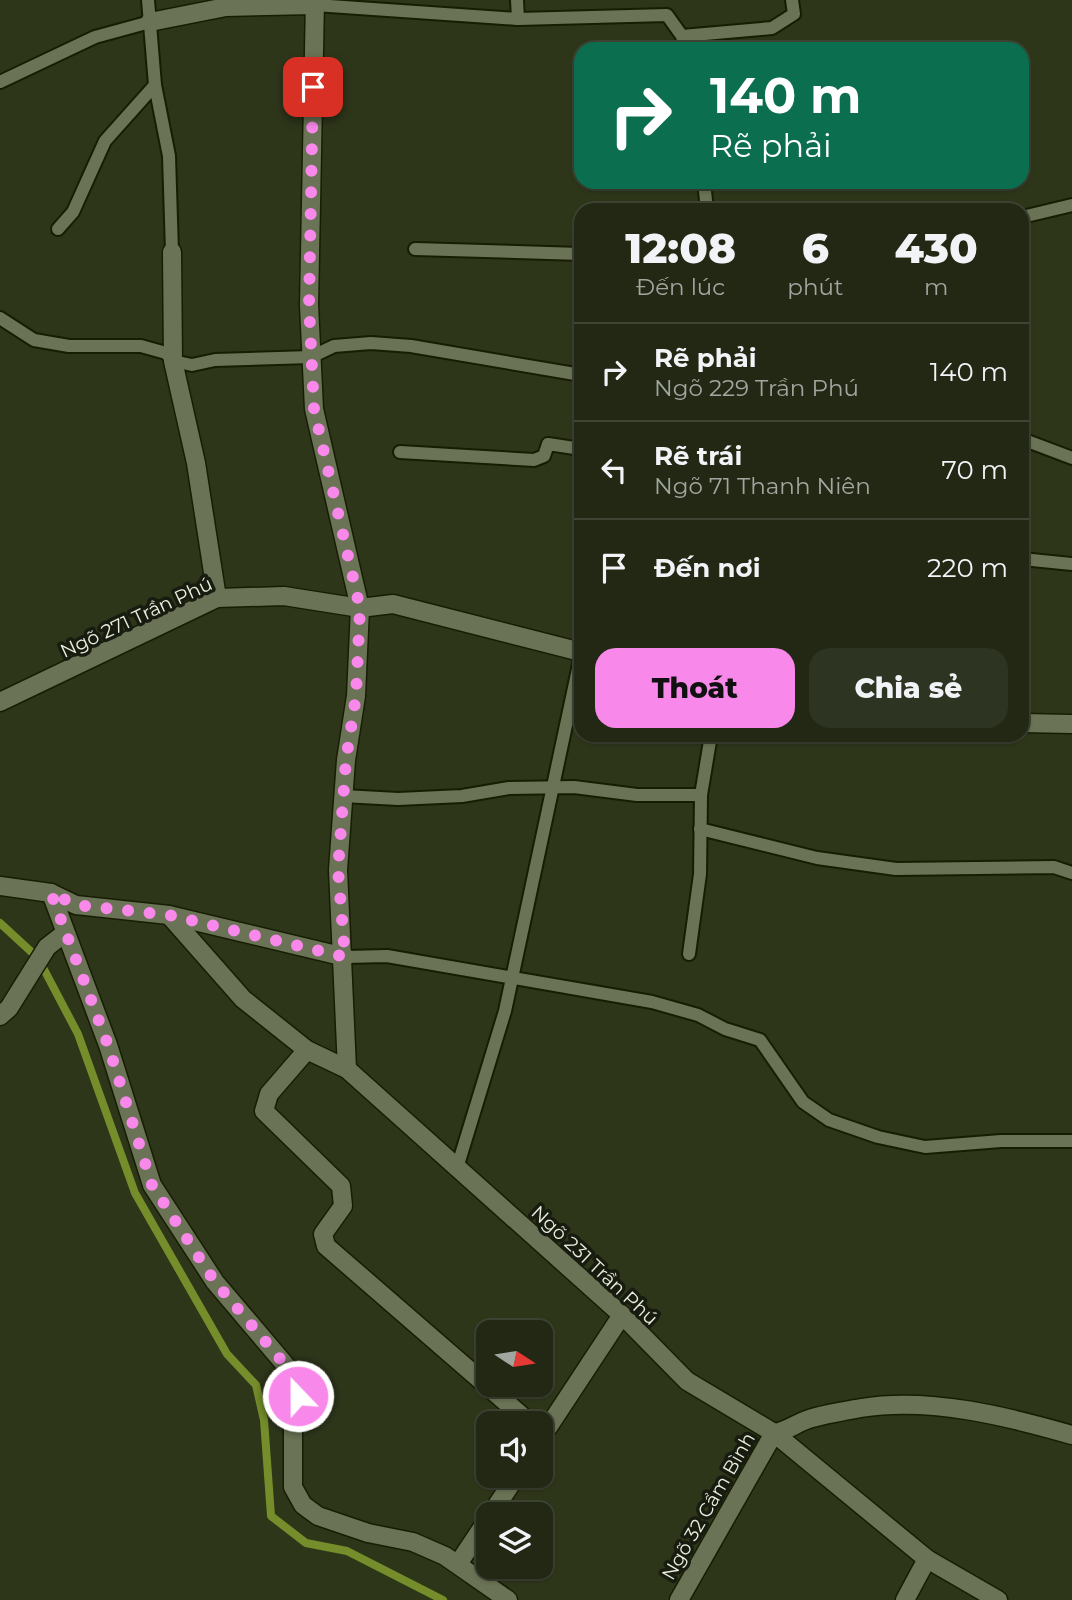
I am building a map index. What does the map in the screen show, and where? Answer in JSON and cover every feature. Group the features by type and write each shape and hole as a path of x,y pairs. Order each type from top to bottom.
{"street":[{"path":"150,22 226,6 315,3 309,305 314,409 360,608 356,696 343,796 338,870 345,957 347,1069"},
{"path":"172,252 173,361 195,463 217,598"},
{"name":"Ngõ 271 Trần Phú","path":"0,702 217,598 284,596 360,608 393,604 574,652"},
{"path":"1029,723 1072,723"},
{"path":"0,886 51,893 76,905 169,915 345,957"},
{"path":"51,893 108,1045 152,1185 215,1282 293,1374 298,1396 293,1420 293,1487 303,1505 318,1516 368,1533 413,1542 458,1564 508,1600"},
{"name":"Ngõ 231 Trần Phú","path":"169,915 243,999 307,1050 347,1069 622,1315 687,1381 774,1433 927,1559 998,1600"},
{"path":"0,1016 9,1008 47,947 65,933"},
{"path":"307,1050 269,1094 264,1111 341,1186 343,1206 323,1234 326,1246 515,1411"},
{"path":"553,1412 622,1315"},
{"path":"774,1433 787,1431 806,1420 863,1408 925,1405 1026,1422 1072,1435"},
{"name":"Ngõ 32 Cẩm Bình","path":"679,1600 774,1433"},
{"path":"458,1564 476,1536"},
{"path":"905,1600 927,1559"}],"lane":[{"path":"148,0 155,85 169,156 172,252"},
{"path":"517,0 518,19"},
{"path":"690,42 772,28 794,14 792,0"},
{"path":"315,3 518,19 667,15 683,42"},
{"path":"0,82 95,37 138,23 150,22"},
{"path":"58,229 73,212 105,141 155,85"},
{"path":"1029,215 1072,205"},
{"path":"415,249 574,254"},
{"path":"0,318 34,340 69,346 141,346 166,353 173,361 192,365 215,360 311,357 334,346 371,343 411,346 574,374"},
{"path":"1029,442 1072,458"},
{"path":"400,452 534,460 544,456 548,444 574,448"},
{"path":"1029,560 1072,564"},
{"path":"457,1168 505,1011 510,976 574,688"},
{"path":"689,954 700,874 701,795 710,742"},
{"path":"343,796 398,799 462,796 509,788 574,787 637,795 701,795"},
{"path":"700,829 817,858 896,869 1054,867 1072,873"},
{"path":"345,957 387,956 510,976 652,1002 698,1015 725,1029 760,1040 803,1102 830,1120 878,1137 925,1147 1001,1141 1072,1142"}],"waterway":[{"path":"0,923 38,958 78,1034 135,1193 227,1354 256,1385 264,1420 271,1516 306,1543 347,1551 443,1600"}],"route":[{"path":"298,1396 293,1374 215,1282 152,1185 108,1045 74,961 51,893 76,905 169,915 345,957 338,870 346,760 356,696 360,608 314,409 309,305 313,87"}]}
